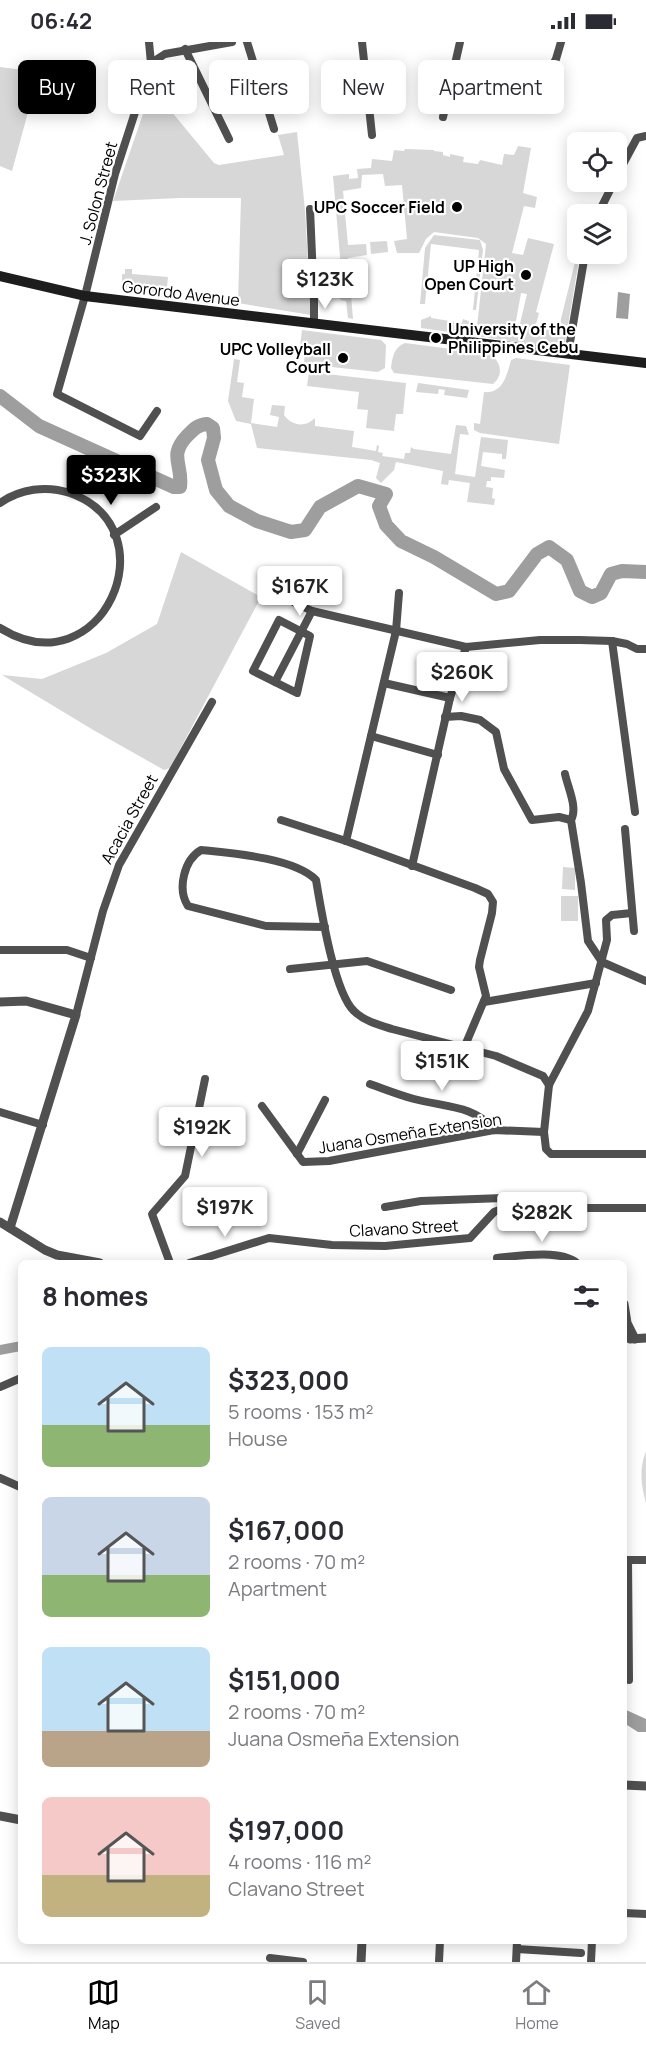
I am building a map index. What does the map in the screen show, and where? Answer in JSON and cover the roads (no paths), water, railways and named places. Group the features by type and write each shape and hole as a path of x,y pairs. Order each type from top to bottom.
{"main road":[{"name":"Gorordo Avenue","path":"0,276 85,296 646,363"}],"street":[{"name":"J. Solon Street","path":"149,42 151,60"},
{"path":"156,60 165,54 185,49 232,42"},
{"path":"247,42 274,129"},
{"path":"363,42 372,135"},
{"path":"443,117 460,42"},
{"path":"555,60 561,42"},
{"path":"185,49 229,139"},
{"name":"J. Solon Street","path":"134,114 115,174 85,296 57,394 140,436 157,411"},
{"path":"627,157 637,138 646,136"},
{"path":"310,210 314,323"},
{"path":"568,354 583,264"},
{"path":"0,503 10,496 28,490 64,491 81,498 96,509 108,523 120,557 118,585 106,610 78,634 52,641 25,639 0,628"},
{"path":"114,535 156,507"},
{"path":"346,841 396,631 399,593"},
{"path":"279,595 312,611 466,646 540,640 612,641 637,649 646,648"},
{"path":"275,682 312,611"},
{"path":"279,620 310,636 297,693 275,682 253,671 279,620"},
{"path":"612,641 635,812"},
{"path":"412,866 445,717 466,646"},
{"path":"384,683 450,698"},
{"name":"Acacia Street","path":"10,1228 76,1015 90,958 118,865 212,702"},
{"path":"445,717 461,716 480,720 496,732 504,769 532,820 559,817 571,820"},
{"path":"371,736 438,755"},
{"path":"565,774 573,808 571,820 588,941 602,962 646,981"},
{"path":"282,820 346,841 488,894 493,902 492,913 479,967 486,996 464,1048"},
{"path":"625,829 634,932"},
{"path":"325,927 267,926 188,906 183,896 188,861 201,850 259,857 307,872 316,880 334,965 349,1005 363,1017 392,1029 496,1056 534,1071 543,1076 549,1085"},
{"path":"632,913 612,915 606,920 607,940 588,1011 549,1085 544,1132 546,1149 551,1154 646,1154"},
{"path":"0,950 68,950 90,958"},
{"path":"290,969 367,961 451,990"},
{"path":"484,1002 596,983"},
{"path":"0,1002 26,1001 76,1015"},
{"path":"169,1260 152,1214 185,1176 205,1079"},
{"path":"370,1084 411,1098 454,1107 477,1115 486,1120 494,1130"},
{"path":"297,1154 325,1101"},
{"name":"Juana Osmeña Extension","path":"262,1106 303,1162 312,1163 494,1130 544,1132"},
{"path":"0,1113 43,1125"},
{"path":"385,1207 421,1201 503,1198 559,1208 646,1209"},
{"name":"Clavano Street","path":"199,1260 269,1238 332,1245 385,1246 470,1238 494,1212 520,1202"},
{"path":"0,1222 45,1250 57,1255 84,1260"},
{"path":"497,1258 563,1256 571,1260"},
{"path":"627,1323 635,1339"},
{"path":"627,1338 646,1338"},
{"path":"0,1387 18,1379"},
{"path":"0,1478 18,1486"},
{"path":"627,1560 646,1560"},
{"path":"627,1625 630,1680"},
{"path":"627,1785 646,1786"},
{"path":"0,1816 18,1819"},
{"path":"627,1913 646,1914"},
{"path":"361,1962 362,1944"},
{"path":"438,1962 440,1944"},
{"path":"591,1962 592,1944"},
{"path":"516,1962 517,1945 581,1953"},
{"path":"270,1958 303,1962"}],"waterway":[{"path":"0,396 39,426 174,487 180,487 177,455 181,443 196,428 207,424 213,428 214,438 208,460 216,490 229,506 257,521 291,532 305,530 320,507 358,486 386,494 379,506 386,525 401,541 434,557 496,594 509,591 537,554 549,547 567,560 580,591 592,597 601,593 611,574 622,571 646,572"}],"place":[{"name":"UPC Soccer Field","path":"457,207"},
{"name":"UP High Open Court","path":"526,275"},
{"name":"University of the Philippines Cebu","path":"436,338"},
{"name":"UPC Volleyball Court","path":"343,358"}]}
